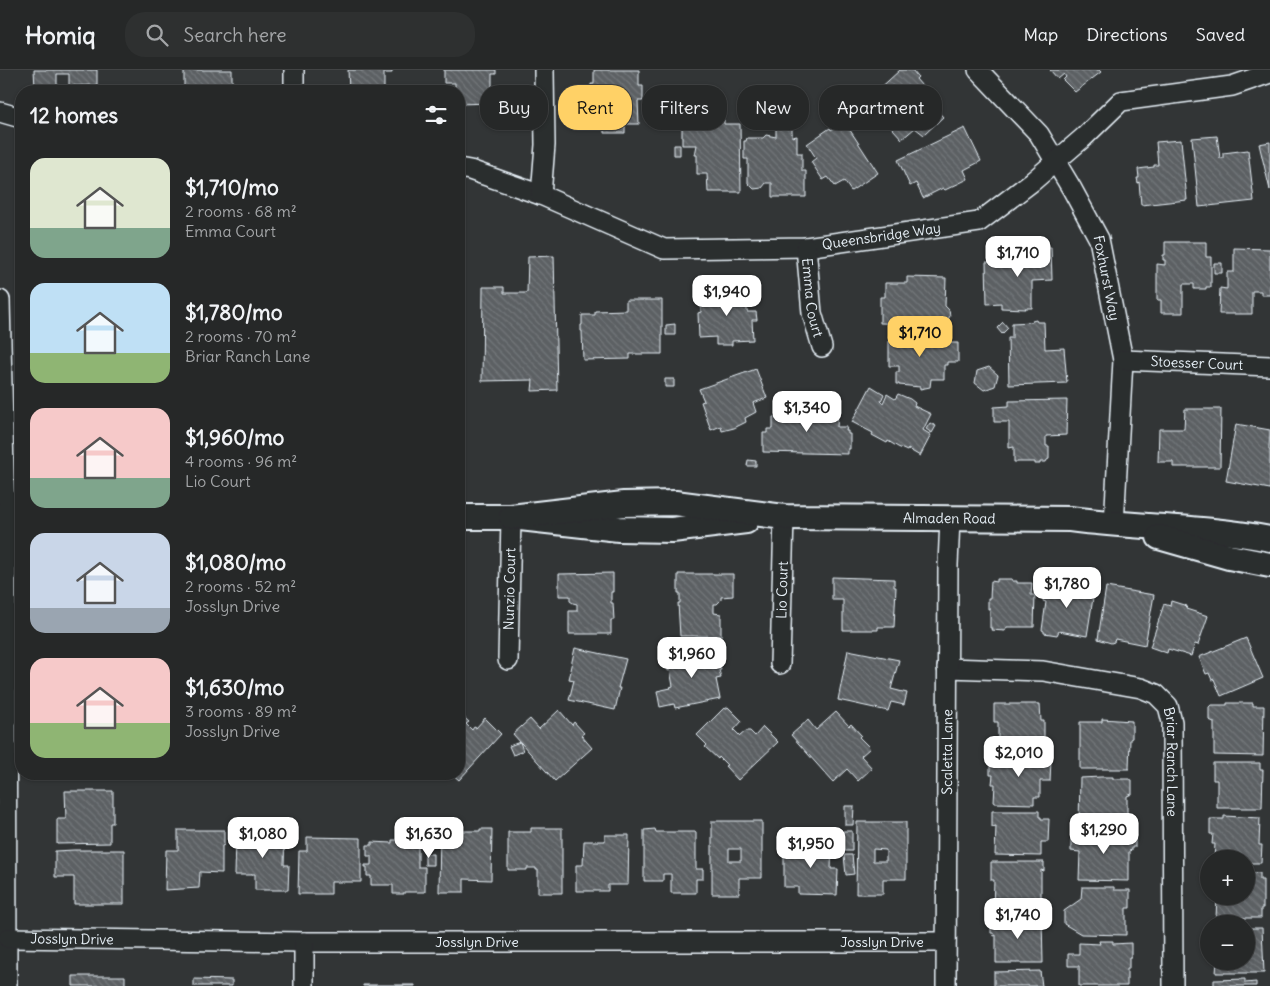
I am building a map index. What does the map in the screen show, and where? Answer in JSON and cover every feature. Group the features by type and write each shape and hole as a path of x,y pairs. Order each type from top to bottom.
{"street":[{"path":"294,70 294,85"},
{"path":"541,195 545,145 544,70"},
{"name":"Foxhurst Way","path":"978,70 1039,134 1099,239 1123,360 1114,525"},
{"name":"Queensbridge Way","path":"465,169 541,195 664,249 806,247 979,222 1033,181 1084,137 1121,101 1232,86 1270,72"},
{"path":"0,118 0,112 15,116"},
{"name":"Emma Court","path":"806,247 812,313 822,347"},
{"path":"0,300 6,515 7,986"},
{"name":"Stoesser Court","path":"1123,360 1270,366"},
{"name":"Almaden Road","path":"465,517 511,517 619,529 672,530 784,517 1070,519 1114,525 1236,532 1270,539"},
{"name":"Nunzio Court","path":"508,660 511,517"},
{"name":"Lio Court","path":"780,664 784,517"},
{"name":"Scaletta Lane","path":"946,986 947,668 950,519"},
{"name":"Almaden Road","path":"1114,525 1229,557 1270,565"},
{"name":"Briar Ranch Lane","path":"947,668 1043,671 1141,688 1156,694 1168,706 1172,722 1173,986"},
{"name":"Josslyn Drive","path":"8,938 304,942 946,942"},
{"path":"304,942 304,986"}],"building":[{"path":"34,70 97,70 97,85 69,85 69,74 57,74 57,85 35,85"},
{"path":"184,70 232,70 232,84 241,84 241,85 184,85"},
{"path":"348,70 392,70 392,73 384,73 384,85 349,85"},
{"path":"444,70 496,70 496,74 492,74 492,85 480,85 480,103 465,104 465,85 455,85 455,83 444,83"},
{"path":"594,70 639,70 639,86 642,86 642,101 638,101 639,124 632,124 632,85 591,85 594,84"},
{"path":"900,70 912,70 921,85 884,85"},
{"path":"1050,70 1099,70 1101,72 1075,92 1063,80 1066,77 1064,74 1058,79"},
{"path":"727,124 737,124 737,130 740,130 741,192 708,192 707,174 697,174 697,155 695,155 697,145 682,145 682,130 727,130"},
{"path":"965,128 981,161 964,170 968,179 923,198 916,183 910,186 898,160"},
{"path":"604,130 625,130 625,133 604,133"},
{"path":"776,130 792,130 792,137 797,136 797,153 802,153 802,171 806,171 806,197 772,197 772,183 766,183 762,188 754,189 748,183 748,159 744,159 744,141 747,138 763,138 766,135 776,137"},
{"path":"827,130 850,130 878,173 851,191 844,181 835,186 828,177 823,180 811,162 816,158 807,144"},
{"path":"894,130 913,130 902,139"},
{"path":"918,130 929,130 924,135"},
{"path":"1217,136 1220,158 1223,158 1223,153 1248,150 1254,201 1199,207 1192,138"},
{"path":"1181,140 1187,200 1141,205 1137,178 1139,178 1138,169 1158,165 1156,142"},
{"path":"1270,142 1270,190 1259,144"},
{"path":"674,145 680,145 680,155 674,155"},
{"path":"1165,242 1206,242 1206,257 1211,257 1211,287 1194,289 1194,284 1183,284 1183,313 1161,313 1161,300 1157,300 1157,264 1165,265 1163,255 1165,255"},
{"path":"1026,247 1051,247 1052,280 1032,281 1032,308 1001,308 1001,303 987,304 986,262 1009,262 1010,255 1026,255"},
{"path":"1234,248 1270,249 1270,295 1261,295 1261,291 1252,291 1252,314 1219,314 1220,288 1227,289 1227,272 1234,272"},
{"path":"554,256 557,390 532,391 533,380 482,381 483,287 504,287 504,293 527,293 528,257"},
{"path":"1214,263 1222,263 1222,273 1214,273"},
{"path":"907,277 946,278 945,306 949,310 950,316 945,324 880,323 880,297 885,297 885,283 907,283"},
{"path":"714,289 747,290 747,293 749,293 749,304 747,304 747,312 756,312 757,320 752,320 753,340 732,341 732,345 716,345 716,337 699,338 698,313 701,312 701,298 714,298"},
{"path":"626,300 662,300 662,354 630,354 630,359 583,360 582,315 595,315 595,311 626,310"},
{"path":"1036,320 1037,322 1044,322 1045,349 1064,348 1067,383 1009,385 1008,338 1012,338 1012,323"},
{"path":"1003,322 1008,328 1002,334 997,328"},
{"path":"675,324 675,335 666,335 666,325"},
{"path":"919,330 931,332 930,339 948,339 947,343 958,343 958,362 947,362 947,365 944,365 944,379 931,379 930,387 920,389 920,387 896,384 896,372 899,372 899,366 889,366 889,335 914,336 913,332 919,332"},
{"path":"989,367 998,375 995,386 984,390 975,383 977,371"},
{"path":"756,369 767,398 753,403 756,412 745,418 746,422 722,431 721,426 711,430 701,402 704,401 699,389"},
{"path":"665,379 674,379 674,387 665,387"},
{"path":"871,386 884,394 881,401 883,403 887,394 895,399 898,394 910,399 915,403 914,406 931,414 923,430 931,435 920,456 888,441 887,443 852,422"},
{"path":"1067,400 1066,435 1046,436 1046,446 1049,446 1049,459 1046,462 1040,462 1040,464 1035,464 1035,462 1014,462 1014,447 1009,448 1009,422 994,422 994,407 1009,406 1009,401"},
{"path":"798,406 813,406 812,410 838,411 837,427 847,427 846,431 850,434 848,454 763,452 763,433 767,433 767,429 773,429 773,417 779,417 779,408 798,408"},
{"path":"1185,409 1221,409 1220,467 1173,467 1173,462 1158,462 1159,429 1184,429"},
{"path":"930,423 936,426 932,433 926,429"},
{"path":"1236,424 1270,430 1270,489 1226,481"},
{"path":"748,460 756,461 756,466 747,466"},
{"path":"613,573 611,603 613,603 614,620 611,620 611,634 569,634 569,611 577,611 577,604 570,601 570,596 559,596 559,574"},
{"path":"678,574 733,574 733,596 721,597 717,604 714,604 714,613 721,614 721,636 680,636"},
{"path":"832,577 894,579 894,587 896,587 894,627 878,627 878,630 843,630 843,600 832,600"},
{"path":"997,579 1012,579 1012,581 1017,581 1017,583 1032,583 1031,595 1035,595 1034,627 1007,627 1005,631 991,630 988,598 990,598 991,581 997,582"},
{"path":"1051,582 1073,586 1073,583 1087,585 1086,591 1090,591 1088,597 1093,598 1087,636 1059,631 1057,635 1044,633 1042,630 1046,602 1043,601 1045,586 1050,587"},
{"path":"1106,587 1154,595 1145,645 1115,639 1111,643 1098,639"},
{"path":"1171,601 1187,606 1186,609 1208,616 1198,645 1195,644 1191,656 1168,649 1167,653 1150,647 1164,604 1170,606"},
{"path":"1246,638 1263,678 1221,696 1214,679 1212,680 1209,673 1206,674 1199,657"},
{"path":"716,647 721,670 719,670 721,678 716,679 720,699 675,708 674,704 660,707 657,691 673,686 670,670 668,671 665,658"},
{"path":"575,648 626,659 618,688 620,688 615,710 569,700 574,680 569,679"},
{"path":"848,650 899,660 891,689 907,693 904,705 891,702 888,711 838,700"},
{"path":"1227,703 1253,703 1253,706 1264,706 1263,756 1214,755 1214,722 1209,720 1209,707 1211,705 1227,705"},
{"path":"994,704 1040,704 1041,721 1044,721 1042,749 998,750 998,722 994,722"},
{"path":"728,707 742,721 734,730 740,736 746,731 750,731 755,736 763,727 778,742 738,780 719,757 718,759 705,747 707,745 697,735 724,708"},
{"path":"559,710 572,725 574,722 584,733 581,735 592,748 555,781 513,734 530,719 539,729"},
{"path":"836,712 849,726 851,724 861,735 859,737 870,748 861,756 872,768 858,781 847,769 833,782 791,735 808,720 816,730"},
{"path":"465,718 469,722 466,724 472,730 485,718 501,734 465,773"},
{"path":"1102,719 1132,721 1129,769 1080,769 1080,722 1102,722"},
{"path":"520,742 523,751 513,755 509,746"},
{"path":"1008,755 1042,755 1042,759 1051,759 1050,781 1040,781 1040,797 1034,797 1034,804 994,803 995,784 992,784 993,775 990,775 990,758"},
{"path":"1213,763 1260,763 1260,770 1263,770 1262,808 1217,808 1217,780 1213,780"},
{"path":"1113,777 1113,779 1132,780 1132,794 1127,796 1127,823 1079,823 1080,778"},
{"path":"65,791 113,791 113,823 110,823 110,843 57,844 57,819 66,819"},
{"path":"845,806 854,806 853,825 845,825"},
{"path":"992,811 1039,811 1041,819 1049,819 1048,842 1041,842 1041,856 995,855 996,826 992,827"},
{"path":"1224,816 1260,818 1259,845 1262,845 1261,863 1255,863 1255,850 1215,850 1215,844 1212,844 1213,834 1210,834 1210,819 1224,819"},
{"path":"712,821 762,821 762,878 739,878 739,894 712,894","holes":["729,849 741,849 741,861 729,861"]},
{"path":"857,822 906,822 906,879 883,879 883,894 856,894","holes":["873,849 886,850 886,861 873,861"]},
{"path":"250,828 269,828 269,831 285,831 284,865 289,865 288,890 255,890 255,874 235,875 236,837 241,836 241,833 250,833"},
{"path":"531,828 562,828 562,893 538,893 538,870 536,868 508,870 508,832 531,832"},
{"path":"480,829 492,829 491,880 464,879 464,892 439,892 440,831 480,831"},
{"path":"655,829 656,832 696,832 696,869 703,869 703,879 696,879 696,893 671,893 671,874 663,874 663,881 644,881 644,830"},
{"path":"178,830 224,830 222,873 200,872 199,888 165,890 166,850 178,850"},
{"path":"1093,830 1133,832 1133,835 1135,835 1135,847 1132,847 1132,850 1129,851 1129,881 1079,880 1080,852 1071,851 1071,840 1080,840 1080,833 1093,833"},
{"path":"843,831 852,831 852,851 843,851"},
{"path":"605,835 629,835 628,885 608,885 608,891 576,891 576,865 583,865 584,841 605,841"},
{"path":"307,837 361,838 361,882 331,882 331,894 298,894 299,851 307,851"},
{"path":"392,840 418,840 418,867 425,867 425,892 393,894 393,885 371,885 371,876 367,876 367,867 365,867 365,865 371,865 371,856 367,856 367,845 372,845 372,842 392,843"},
{"path":"806,843 832,844 831,869 838,869 837,895 798,894 798,887 784,887 784,847 806,846"},
{"path":"124,850 124,904 74,904 74,877 55,877 55,851"},
{"path":"425,854 433,854 433,865 425,865"},
{"path":"844,855 852,855 854,874 846,875"},
{"path":"991,862 1044,862 1044,871 1041,870 1041,900 1044,900 1044,910 993,910 994,880 991,880"},
{"path":"1255,873 1260,873 1260,880 1263,880 1261,918 1255,918 1255,915 1216,915 1217,905 1255,905"},
{"path":"1082,887 1114,887 1114,890 1130,890 1130,908 1126,908 1126,935 1081,934 1064,924 1064,911 1081,899"},
{"path":"993,918 1042,918 1043,963 996,963 996,935 994,936 991,933 991,920"},
{"path":"1255,928 1262,928 1264,973 1216,973 1216,970 1255,970"},
{"path":"1099,941 1113,941 1113,944 1131,943 1131,957 1129,957 1129,969 1127,969 1127,986 1079,986 1079,966 1068,966 1068,954 1079,954 1079,943 1100,944"},
{"path":"1040,971 1042,986 994,986 994,972"},
{"path":"73,976 125,976 125,986 73,986"},
{"path":"194,979 232,980 232,986 194,986"},
{"path":"1245,979 1245,983 1256,982 1256,986 1214,986 1214,980"},
{"path":"415,985 415,986 363,986"}]}
